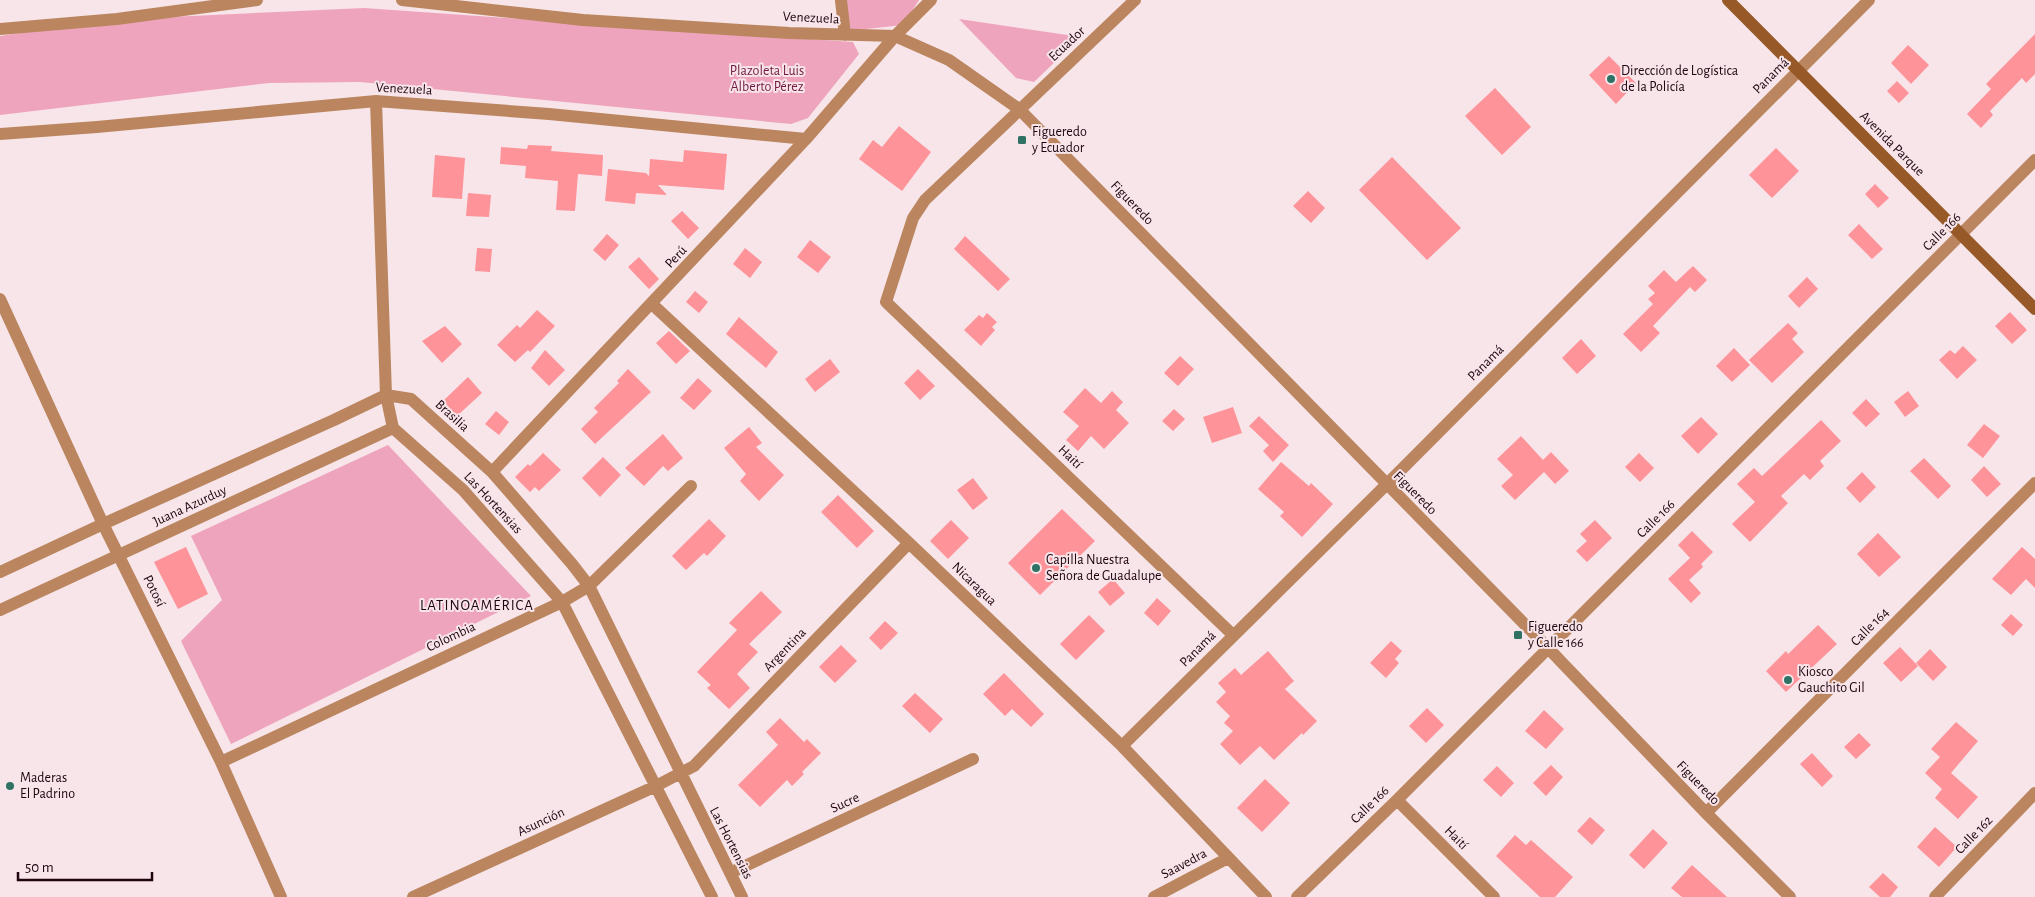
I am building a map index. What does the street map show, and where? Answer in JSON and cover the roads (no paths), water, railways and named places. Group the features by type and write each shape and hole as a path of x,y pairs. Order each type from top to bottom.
{"street":[{"path":"0,29 117,18 257,0"},
{"name":"Venezuela","path":"402,0 583,20 845,35 895,36 949,60 1019,109"},
{"path":"841,0 845,35"},
{"name":"Perú","path":"492,472 806,139 878,58 895,36 931,0"},
{"name":"Ecuador","path":"886,302 913,218 925,200 1135,0"},
{"name":"Avenida Parque","path":"1728,0 2035,310"},
{"name":"Panamá","path":"1122,746 1386,485 1869,0"},
{"path":"376,101 386,395 393,428"},
{"name":"Venezuela","path":"0,134 97,127 376,101 549,114 806,139"},
{"name":"Figueredo","path":"1019,109 1790,897"},
{"name":"Calle 166","path":"1297,897 1397,800 2035,160"},
{"name":"Potosí","path":"0,299 103,524 221,762 281,897"},
{"name":"Haití","path":"886,302 1234,635"},
{"name":"Nicaragua","path":"652,304 909,543 1122,746 1266,897"},
{"name":"Brasilia","path":"386,395 411,399 492,472"},
{"name":"Juana Azurduy","path":"0,572 386,395"},
{"name":"Juana Azurduy","path":"0,610 393,428"},
{"name":"Las Hortensias","path":"393,428 463,490 562,602 712,897"},
{"name":"Las Hortensias","path":"492,472 589,586 742,897"},
{"name":"Calle 164","path":"1706,813 2035,483"},
{"name":"Colombia","path":"221,762 562,602 589,586 691,486"},
{"name":"Argentina","path":"680,774 694,766 909,543"},
{"name":"Sucre","path":"730,873 973,759"},
{"name":"Asunción","path":"413,897 680,774"},
{"name":"Calle 162","path":"1935,897 2035,793"},
{"name":"Haití","path":"1397,800 1494,897"},
{"name":"Saavedra","path":"1154,897 1228,858"}],"place":[{"name":"Dirección de Logística de la Policía","path":"1611,79"},
{"name":"Figueredo y Ecuador","path":"1022,140"},
{"name":"Capilla Nuestra Señora de Guadalupe","path":"1036,568"},
{"name":"Figueredo y Calle 166","path":"1518,635"},
{"name":"Kiosco Gauchito Gil","path":"1788,680"},
{"name":"Maderas El Padrino","path":"10,786"}],"district":[{"name":"LATINOAMÉRICA","path":"477,605"}],"park label":[{"name":"Plazoleta Luis Alberto Pérez","path":"767,79"}]}
